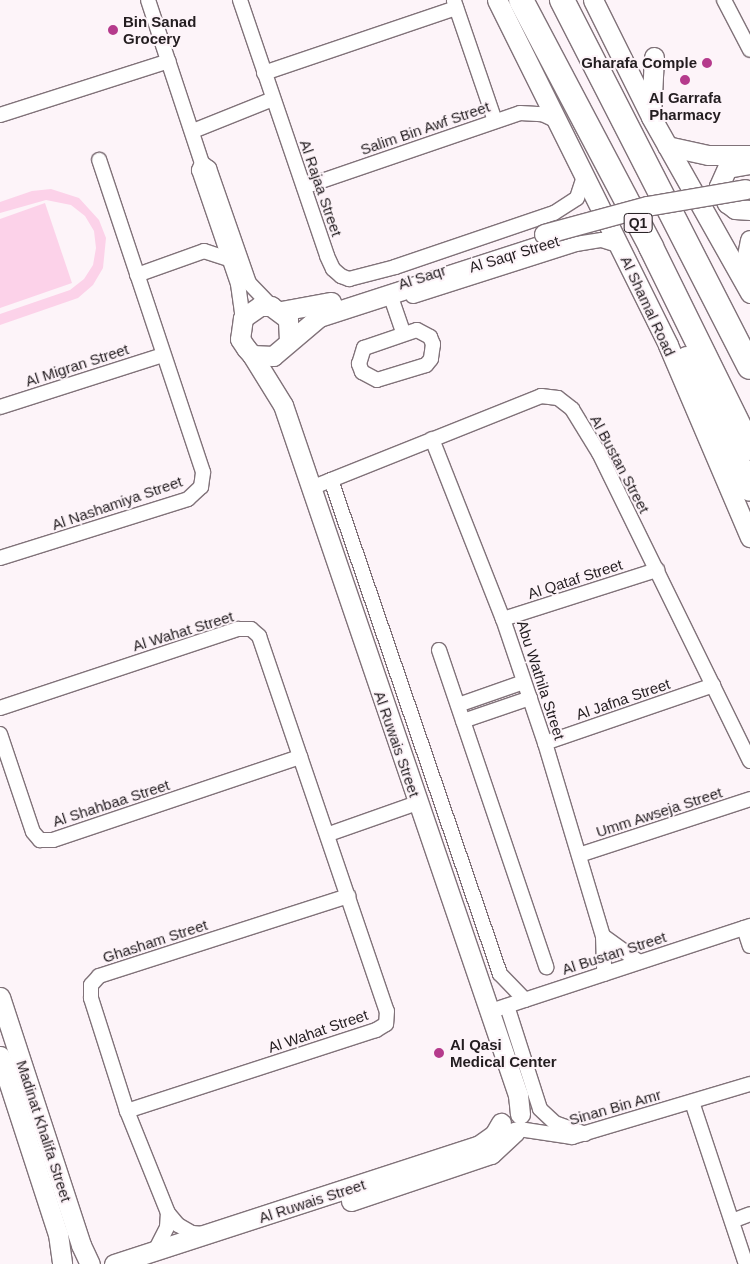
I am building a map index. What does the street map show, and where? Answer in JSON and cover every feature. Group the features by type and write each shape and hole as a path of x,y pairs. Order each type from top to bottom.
{"highway":[{"name":"Al Shamal Road","path":"522,0 638,222 750,448"},
{"name":"Q1","path":"562,0 750,367"},
{"path":"638,222 635,249 750,489"}],"street":[{"path":"148,0 193,131 202,163 209,168 249,283 276,309 291,330 285,346 273,356 252,354 240,339 241,297 199,170 202,163"},
{"name":"Al Rajaa Street","path":"240,0 333,269 349,278"},
{"name":"Al Shamal Road","path":"497,0 668,345 750,537"},
{"path":"593,0 651,118 750,293"},
{"path":"724,0 750,50"},
{"path":"264,73 455,4 500,119"},
{"path":"651,118 654,57"},
{"path":"0,115 169,61"},
{"path":"193,131 273,99"},
{"name":"Salim Bin Awf Street","path":"304,187 520,113 542,114 557,121"},
{"path":"667,146 708,155 750,155"},
{"name":"Al Nashamiya Street","path":"0,558 188,499 201,487 203,472 99,160"},
{"path":"749,197 735,209 727,204 719,186 727,168 750,164"},
{"path":"576,244 586,227 583,217 567,206 577,198 584,177"},
{"name":"Al Saqr Street","path":"285,346 318,317 647,206 749,197"},
{"name":"Al Saqr","path":"349,278 395,267 567,206"},
{"path":"204,251 218,226"},
{"name":"Al Saqr Street","path":"276,309 316,306 546,239"},
{"name":"Al Saqr","path":"318,317 345,318 576,244 602,240 620,246"},
{"path":"750,240 745,266 750,282"},
{"path":"137,275 204,251 229,259"},
{"path":"392,303 403,332"},
{"path":"242,318 260,306 276,309"},
{"path":"417,330 430,337 434,344 431,359 419,368 385,378 368,377 359,364 364,348 403,332 417,330"},
{"name":"Al Ruwais Street","path":"283,405 285,346"},
{"name":"Al Ruwais Street","path":"114,1264 153,1258 435,1175 491,1154 514,1121 518,1095 512,1084 283,405 252,354"},
{"name":"Al Migran Street","path":"0,407 163,355"},
{"name":"Al Bustan Street","path":"311,488 541,396 558,398 572,409 599,453 750,761"},
{"name":"Abu Wathila Street","path":"432,439 503,619 545,743 603,936 604,974"},
{"path":"331,480 500,974 525,1000"},
{"name":"Al Qataf Street","path":"503,619 657,570"},
{"name":"Al Wahat Street","path":"0,708 238,629 251,629 259,636 300,757 329,834 387,1011 386,1024 376,1030 127,1111"},
{"path":"439,650 546,967"},
{"path":"458,705 524,682"},
{"name":"Al Jafna Street","path":"545,743 713,685"},
{"path":"463,721 530,698"},
{"name":"Al Shahbaa Street","path":"0,734 33,832 40,840 53,840 300,757"},
{"name":"Umm Awseja Street","path":"579,855 750,799"},
{"path":"329,834 417,803"},
{"name":"Ghasham Street","path":"208,1235 192,1233 178,1225 168,1213 127,1111 90,998 91,985 98,976 348,896"},
{"path":"747,927 750,946"},
{"name":"Al Bustan Street","path":"488,1012 747,927"},
{"path":"603,936 639,962"},
{"name":"Madinat Khalifa Street","path":"0,997 81,1245 90,1264"},
{"path":"507,1006 540,1109 556,1123 586,1134"},
{"name":"Madinat Khalifa Street","path":"0,1056 58,1234 62,1264"},
{"name":"Sinan Bin Amr","path":"514,1121 546,1134 572,1137 750,1084"},
{"path":"692,1102 746,1264"},
{"name":"Al Ruwais Street","path":"153,1258 208,1235 478,1146 514,1121"},
{"path":"153,1258 167,1227 168,1213"},
{"path":"733,1225 750,1214"},
{"path":"733,1225 750,1223"}],"shaded area":[{"path":"51,189 79,198 99,220 106,238 103,268 93,285 78,298 0,325 0,314 70,290 84,279 93,265 96,248 94,231 85,216 71,205 46,200 0,213 0,202 32,191"},
{"path":"45,203 72,283 0,308 0,219"}],"place":[{"name":"Bin Sanad Grocery","path":"113,30"},
{"name":"Gharafa Comple","path":"707,63"},
{"name":"Al Garrafa Pharmacy","path":"685,80"},
{"name":"Al Qasi Medical Center","path":"439,1053"}]}
